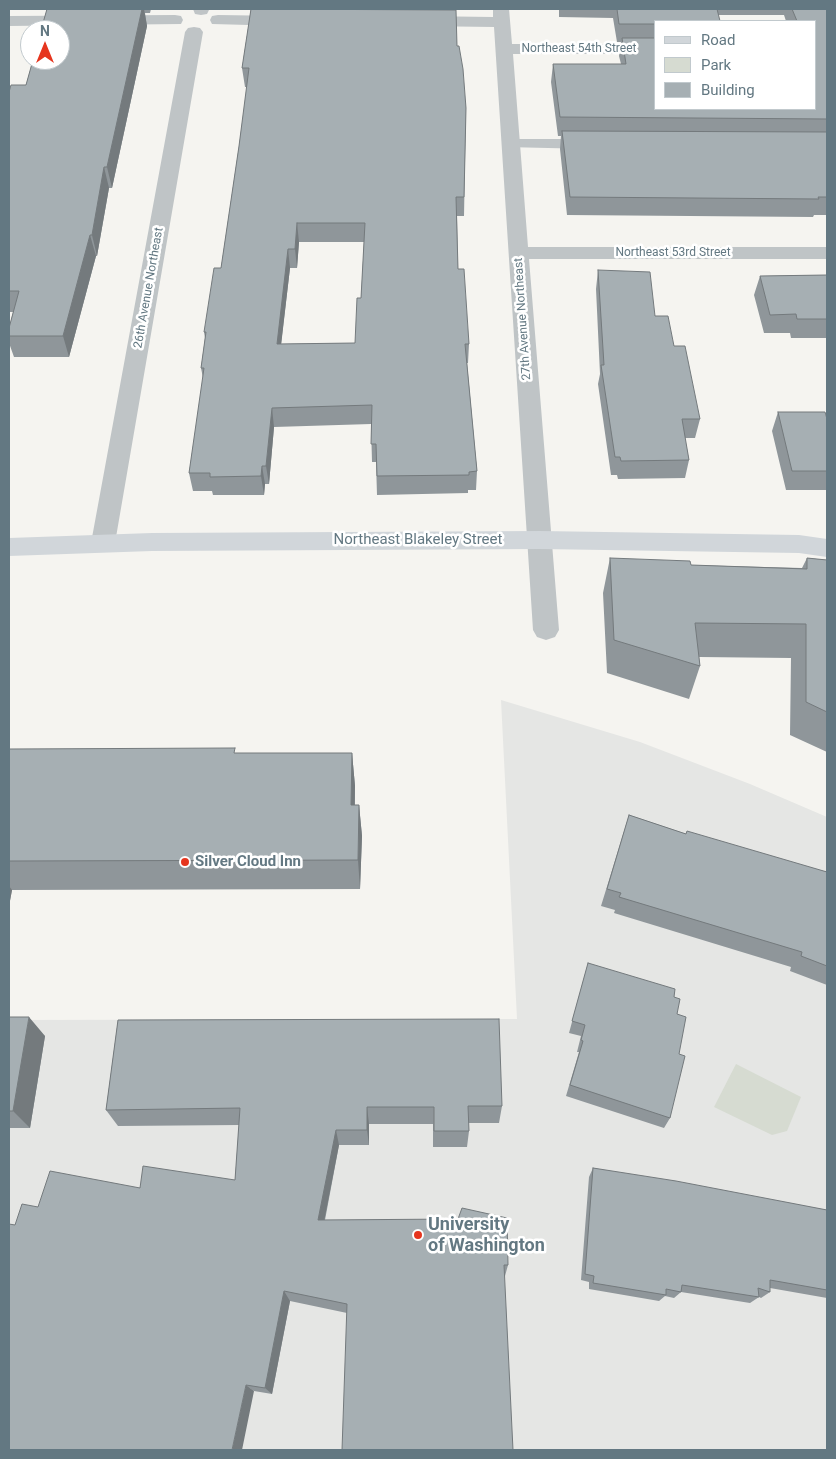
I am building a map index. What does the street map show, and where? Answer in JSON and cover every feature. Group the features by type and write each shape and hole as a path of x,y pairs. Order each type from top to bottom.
{"main road":[{"name":"Northeast Blakeley Street","path":"9,547 103,543 540,540 799,544 827,548"}],"street":[{"path":"9,21 175,20 183,12 201,9 211,12 218,20 306,21"},
{"path":"404,21 501,15"},
{"name":"27th Avenue Northeast","path":"501,15 546,630"},
{"path":"175,20 179,29 194,32 210,29 218,20"},
{"name":"26th Avenue Northeast","path":"103,543 194,32"},
{"name":"Northeast 54th Street","path":"504,49 654,50"},
{"name":"Northeast 53rd Street","path":"518,252 827,253"}],"lane":[{"path":"510,144 603,144"}],"shaded area":[{"name":"University of Washington","path":"501,700 640,742 750,784 827,817 827,1450 9,1450 9,1020 517,1019"}],"green space":[{"path":"736,1064 801,1097 787,1131 772,1135 714,1107"}],"building":[{"path":"47,9 142,9 107,167 104,167 92,235 90,235 63,336 9,336 9,328 19,291 9,291 9,92 11,85 26,85 30,70 70,70 70,20 44,20"},
{"path":"251,9 456,10 457,46 459,46 463,69 466,108 464,197 456,197 458,269 464,269 469,344 465,344 477,471 469,472 469,475 377,476 376,444 371,444 372,405 272,408 266,466 262,466 261,476 210,477 210,473 189,473 204,368 201,368 206,332 204,332 214,268 221,268 239,146 249,68 242,68","holes":["297,223 365,223 361,298 357,298 355,343 277,344 288,249 295,249"]},
{"path":"617,9 717,9 720,20 654,20 654,24 619,24"},
{"path":"792,9 827,9 827,119 560,117 553,64 626,64 622,38 654,38 654,110 816,110 816,20 797,20"},
{"path":"562,131 827,132 827,197 818,197 819,199 570,197"},
{"path":"598,270 650,272 655,316 668,316 674,346 685,346 700,419 682,419 689,460 621,461 620,457 615,457 601,365 604,365"},
{"path":"827,275 827,319 797,319 796,314 770,315 760,276"},
{"path":"778,412 825,412 827,419 827,471 792,471"},
{"path":"610,558 690,561 691,565 807,569 807,558 827,560 827,712 806,702 806,624 695,623 700,666 614,640"},
{"name":"Silver Cloud Inn","path":"235,748 234,753 352,753 351,805 359,805 358,860 9,861 9,749"},
{"path":"629,815 686,834 687,831 827,872 827,966 801,956 802,952 619,897 621,893 607,889"},
{"path":"588,963 675,989 674,997 680,999 677,1014 686,1017 679,1054 685,1056 670,1118 570,1085 583,1041 581,1040 585,1025 572,1021"},
{"path":"9,1017 29,1017 13,1111 9,1111"},
{"path":"499,1019 502,1106 468,1106 469,1131 434,1131 434,1107 367,1107 367,1130 336,1130 318,1220 458,1219 462,1208 507,1218 508,1265 504,1265 513,1450 342,1450 347,1304 284,1291 265,1388 246,1385 232,1450 9,1450 9,1224 15,1225 22,1204 38,1207 50,1171 140,1188 143,1166 235,1180 240,1108 106,1110 118,1020"},
{"path":"593,1168 676,1181 827,1210 827,1290 770,1280 770,1292 758,1288 759,1297 682,1285 681,1292 666,1289 666,1295 593,1283 594,1276 585,1274"}],"place":[{"name":"Silver Cloud Inn","path":"185,862"},
{"name":"University of Washington","path":"418,1235"}]}
